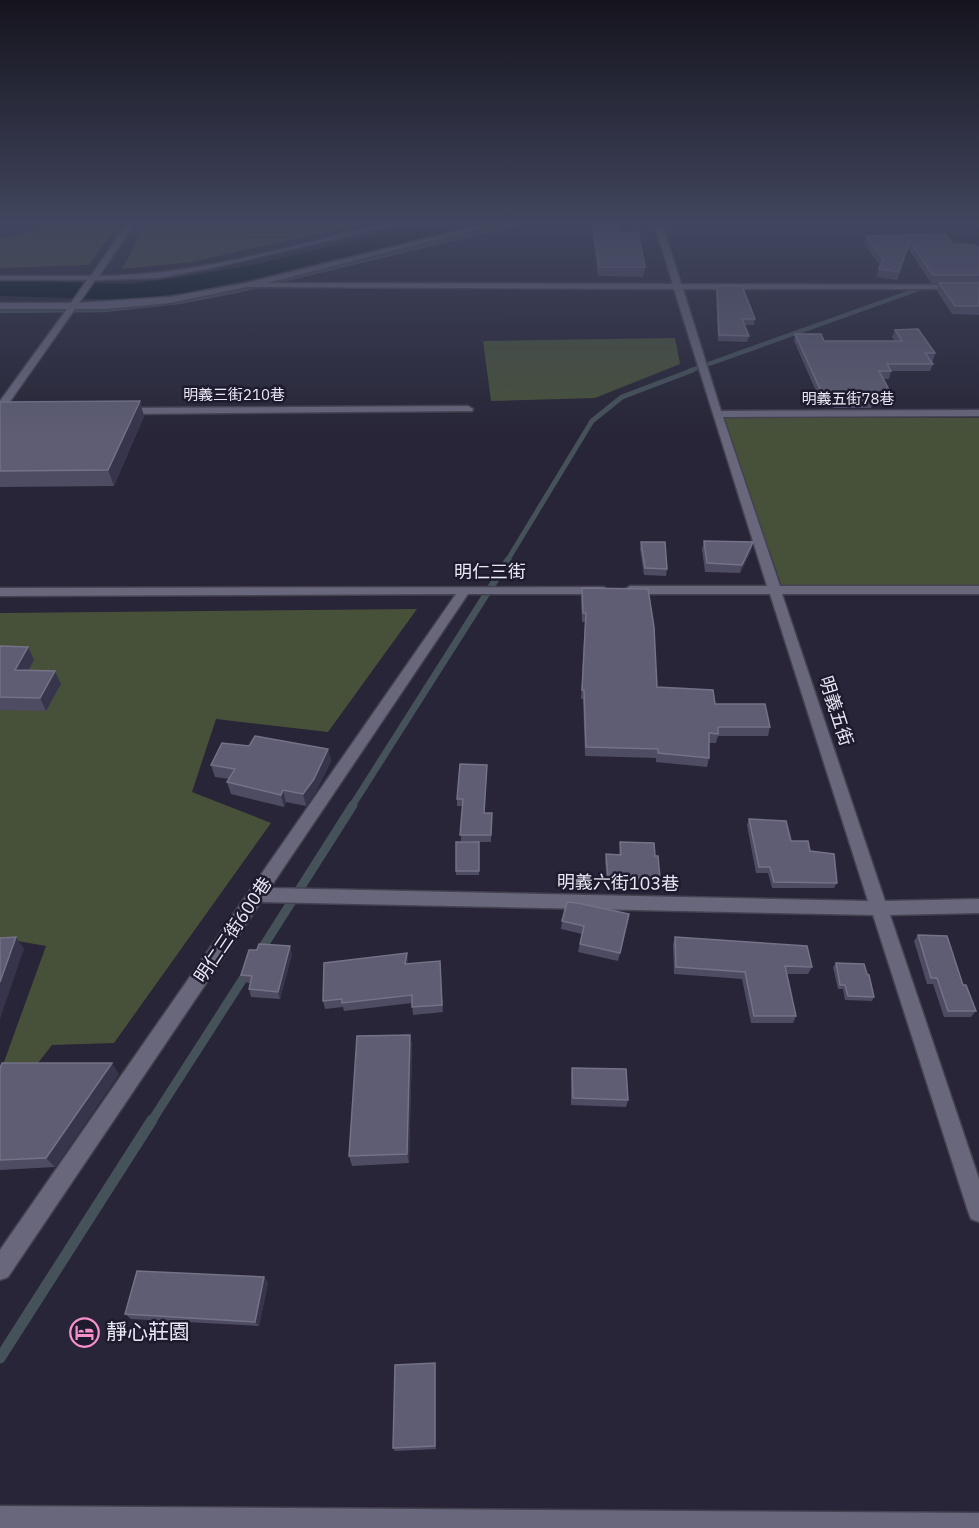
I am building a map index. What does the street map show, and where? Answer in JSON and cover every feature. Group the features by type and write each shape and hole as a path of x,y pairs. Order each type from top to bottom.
{"street":[{"path":"12,412 0,410 81,294"},
{"path":"0,306 74,303 106,306 170,300 199,294"},
{"name":"明義五街","path":"679,294 705,365 717,414 979,1211"},
{"name":"明義三街210巷","path":"108,411 468,409"},
{"name":"明義五街78巷","path":"717,414 979,413"},
{"name":"明仁三街600巷","path":"0,1269 257,895 473,590"},
{"name":"明仁三街","path":"0,592 979,590"},
{"name":"明義六街103巷","path":"257,895 880,908 979,906"},
{"path":"0,1519 979,1526"}],"green space":[{"path":"675,338 680,364 595,398 491,401 483,341"},
{"path":"722,417 979,418 979,585 782,587"},
{"path":"417,609 328,732 216,719 192,792 271,823 114,1043 52,1045 30,1073 0,1073 46,946 0,938 0,613"}],"building":[{"path":"717,294 745,294 755,319 742,319 749,336 719,335"},
{"path":"947,294 979,294 979,306 955,306"},
{"path":"918,329 935,353 925,353 933,364 887,364 891,371 879,371 893,397 872,397 874,401 836,401 831,391 821,391 795,334 821,334 824,341 902,341 895,330"},
{"path":"140,401 108,470 0,471 0,402"},
{"path":"704,541 753,542 742,565 707,563"},
{"path":"641,542 665,542 667,569 645,568"},
{"path":"582,588 648,589 654,627 657,687 713,690 715,704 765,704 770,727 718,727 718,734 709,733 709,758 658,753 658,749 586,747 584,690 582,690 586,613 583,613"},
{"path":"0,646 28,647 15,670 55,671 40,698 0,697"},
{"path":"255,736 328,749 314,779 303,794 283,790 281,795 227,782 235,769 211,765 222,743 249,746"},
{"path":"460,764 487,765 484,813 492,813 491,835 460,835 463,799 457,799"},
{"path":"749,819 786,821 791,841 808,841 810,851 834,854 837,883 774,882 770,867 759,867"},
{"path":"456,842 479,842 479,871 456,871"},
{"path":"620,842 654,843 660,878 608,877 606,854 621,855"},
{"path":"567,902 629,914 620,953 580,944 584,926 562,921"},
{"path":"918,935 947,936 963,985 966,985 976,1011 948,1011 937,978 931,978"},
{"path":"16,937 0,982 0,938"},
{"path":"675,937 807,946 812,967 785,966 796,1016 754,1016 745,972 676,967"},
{"path":"259,944 290,946 278,992 249,989 252,976 241,975 249,950 257,950"},
{"path":"407,953 405,964 440,961 442,1005 412,1007 412,995 342,1003 342,999 323,1001 324,963"},
{"path":"836,963 864,964 874,997 848,996 845,985 840,985"},
{"path":"410,1035 407,1154 349,1156 357,1036"},
{"path":"2,1063 112,1063 46,1158 0,1160 0,1068"},
{"path":"572,1068 626,1069 628,1100 573,1098"},
{"path":"137,1271 264,1277 255,1322 125,1314"},
{"path":"435,1363 435,1446 393,1448 395,1365"}],"waterway":[{"path":"0,311 105,310 179,302 219,294"},
{"path":"689,371 904,294"},
{"path":"507,561 592,421 622,397 693,370"},
{"path":"352,806 508,560"},
{"path":"259,953 353,805"},
{"path":"151,1122 248,971"},
{"path":"0,1358 152,1120"}],"place":[{"name":"靜心莊園","path":"85,1332"}]}
